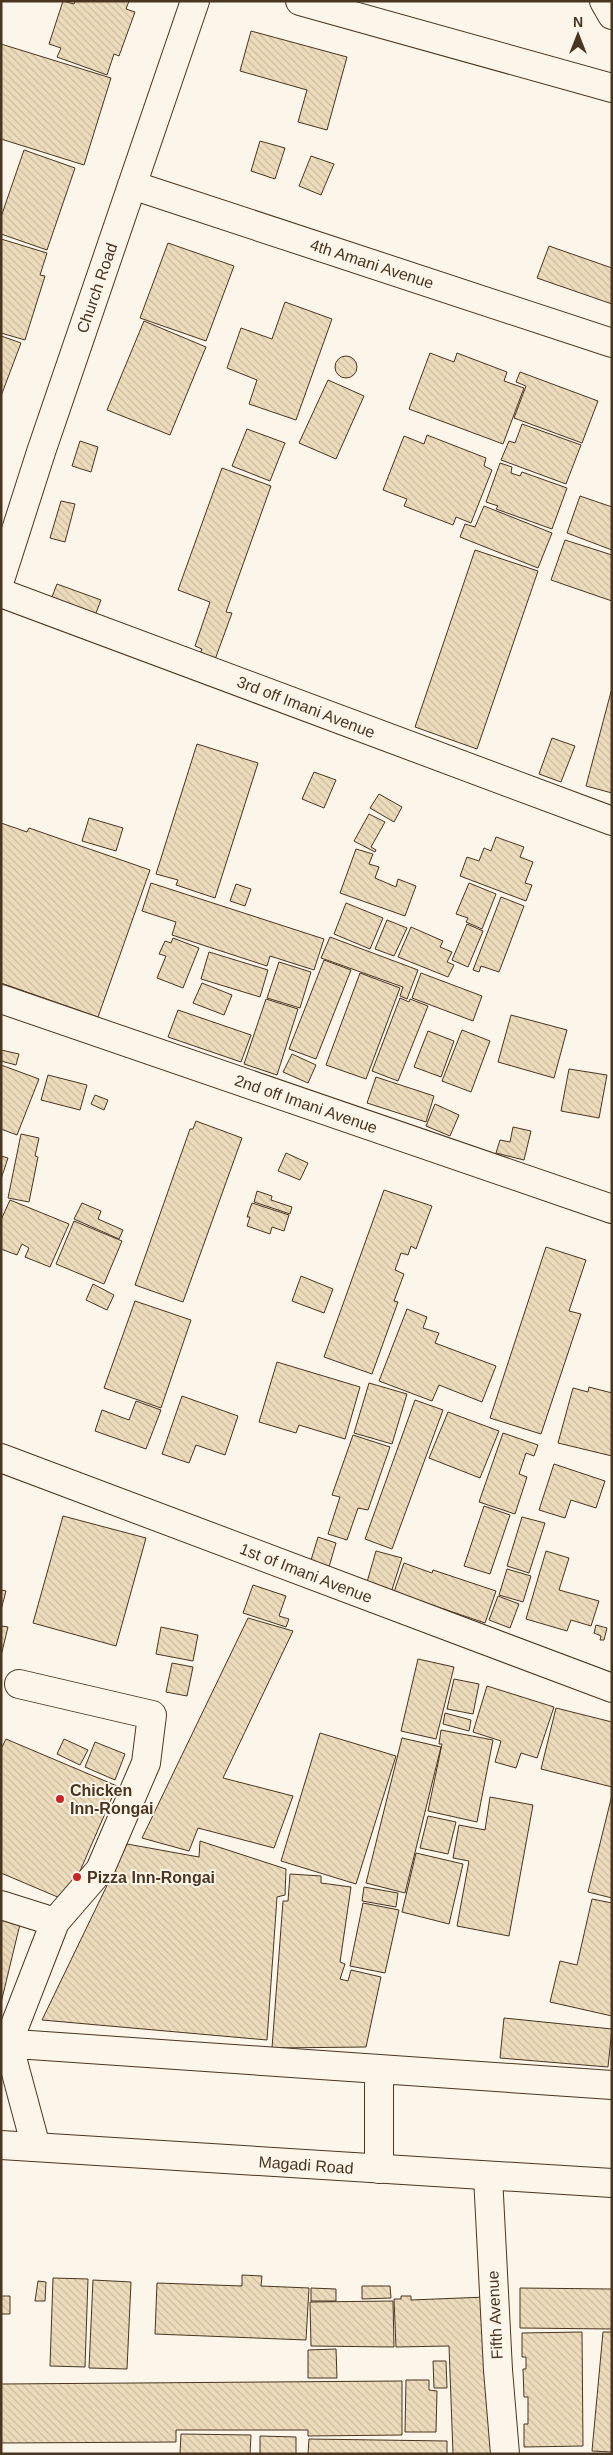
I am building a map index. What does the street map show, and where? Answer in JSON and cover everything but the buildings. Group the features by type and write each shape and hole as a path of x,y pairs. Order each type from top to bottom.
{"main road":[{"name":"Church Road","path":"1,577 41,452 195,1"},
{"path":"300,1 612,88"},
{"path":"604,1 612,15"},
{"name":"4th Amani Avenue","path":"132,185 612,343"},
{"name":"3rd off Imani Avenue","path":"1,593 612,821"},
{"name":"2nd off Imani Avenue","path":"1,999 612,1209"},
{"name":"1st of Imani Avenue","path":"1,1458 612,1688"},
{"path":"19,1684 152,1715 146,1763 100,1870 55,1922 5,2043 36,2147"},
{"path":"1,1905 55,1922"},
{"path":"5,2043 612,2085"},
{"path":"379,2069 379,2169"},
{"name":"Magadi Road","path":"1,2145 612,2183"},
{"name":"Fifth Avenue","path":"488,2176 498,2370 505,2454"}],"place":[{"name":"Chicken Inn-Rongai","path":"60,1799"},
{"name":"Pizza Inn-Rongai","path":"77,1877"}]}
